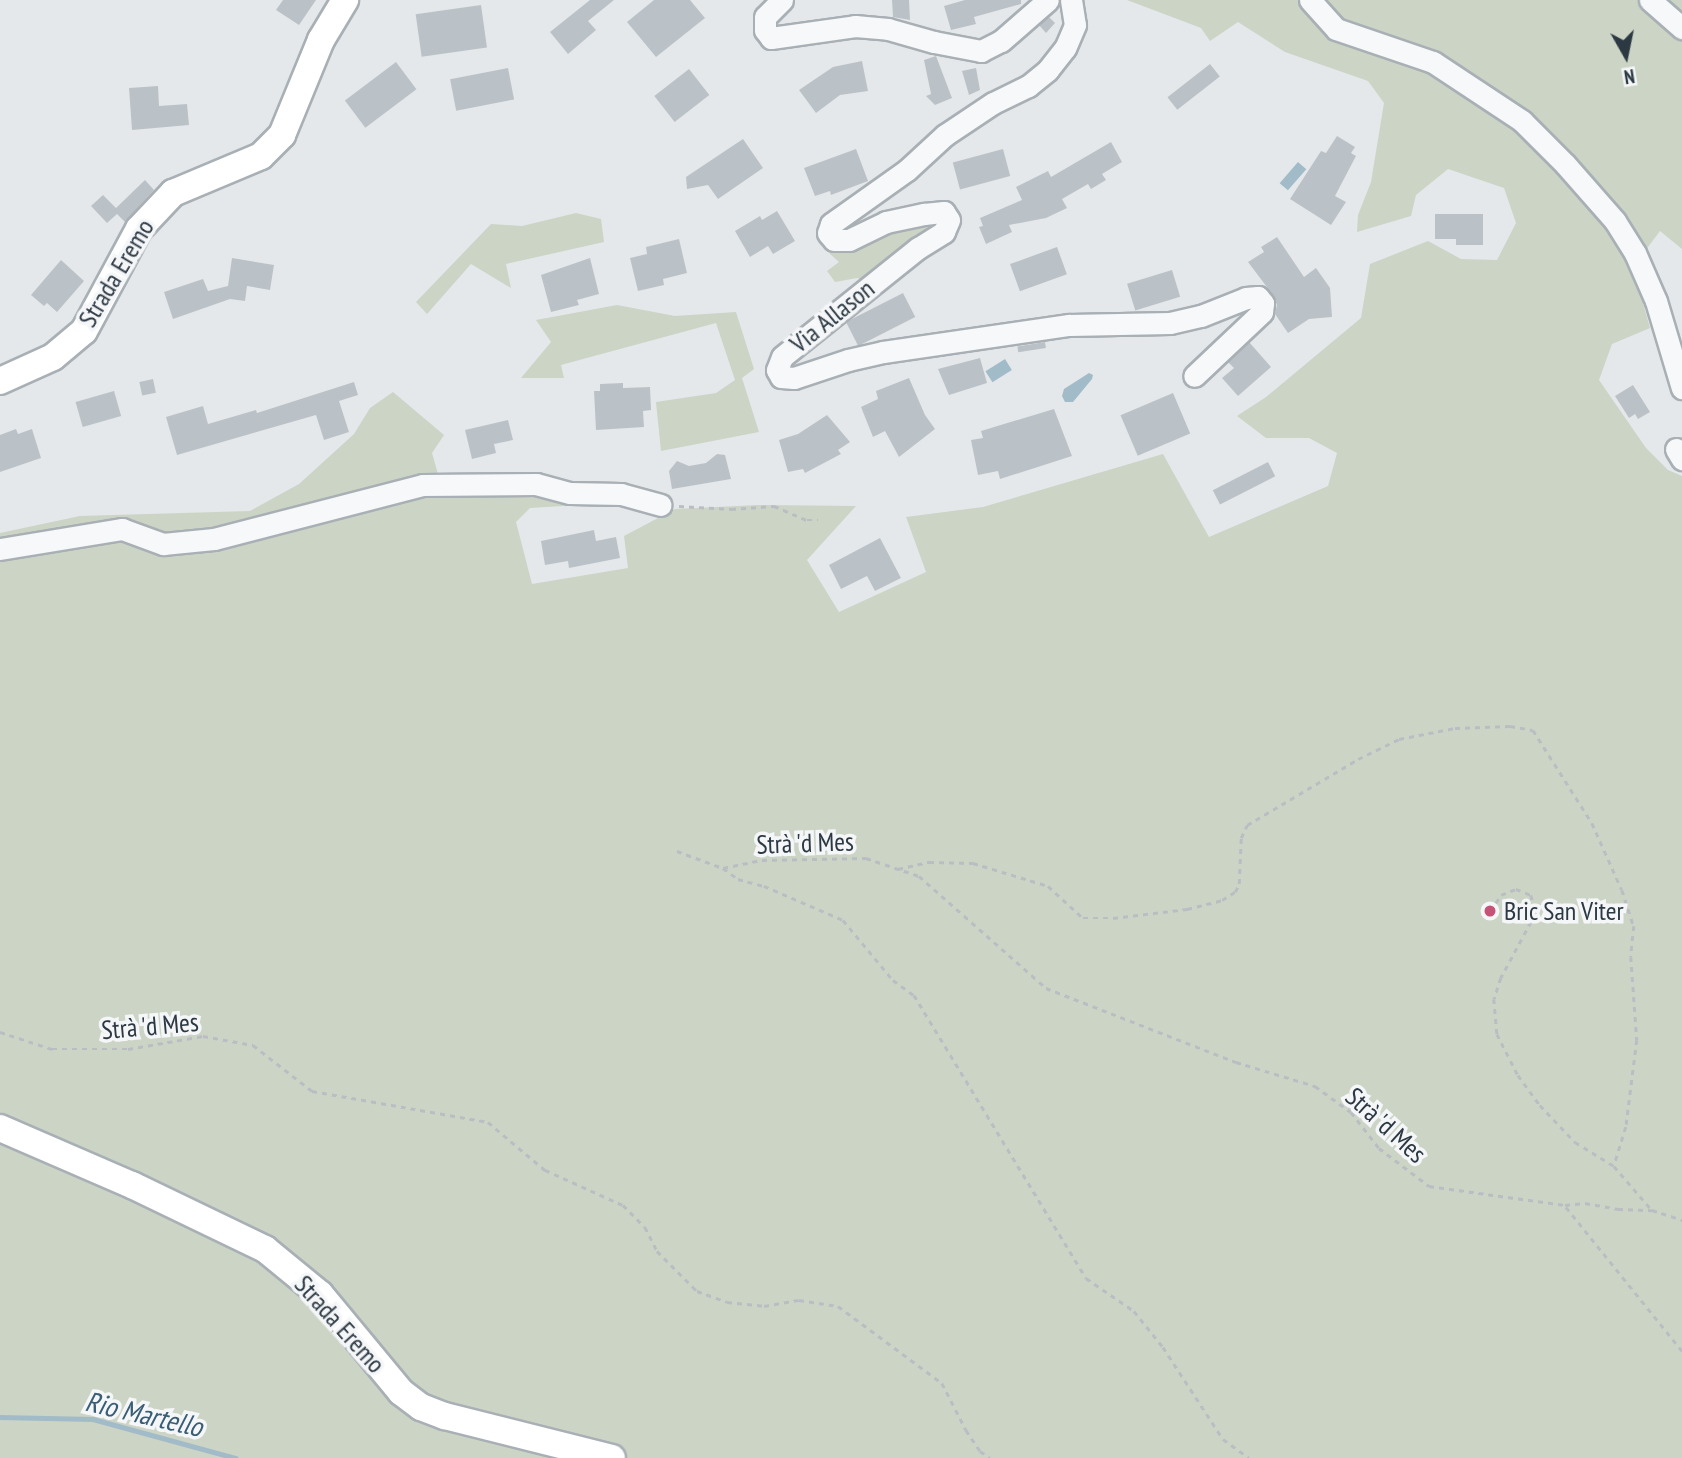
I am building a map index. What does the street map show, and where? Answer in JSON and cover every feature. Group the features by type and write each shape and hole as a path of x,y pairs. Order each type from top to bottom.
{"main road":[{"name":"Strada Eremo","path":"0,381 53,356 84,331 139,229 173,193 261,156 282,135 321,40 345,0"},
{"name":"Strada Eremo","path":"0,1128 132,1185 265,1249 320,1294 401,1392 421,1407 612,1458"}],"street":[{"path":"782,0 765,17 765,30 771,38 855,26 888,29 981,51 1001,41 1048,0"},
{"name":"Via Allason","path":"1071,0 1075,25 1065,48 1048,70 1028,86 993,103 945,135 907,170 831,224 828,233 834,240 849,240 886,222 924,214 944,212 949,220 944,232 889,270 782,357 776,370 782,377 794,378 848,359 883,352 1069,325 1170,323 1201,316 1246,298 1258,297 1263,303 1262,312 1194,376"},
{"path":"1310,0 1336,29 1433,62 1522,121 1565,164 1615,221 1635,253 1656,301 1682,388"},
{"path":"1650,0 1682,28"},
{"path":"0,549 122,529 163,544 214,539 423,485 537,484 570,493 621,494 661,505"}],"path":[{"path":"661,505 732,509 774,506 807,520 818,520"},
{"path":"898,869 929,862 973,863 1048,886 1083,918 1113,918 1177,911 1222,900 1235,892 1239,884 1241,838 1247,825 1358,759 1399,739 1455,728 1510,726 1533,730 1592,822 1622,890 1634,926 1631,957 1637,1040 1626,1127 1614,1166"},
{"path":"677,851 723,868"},
{"name":"Strà 'd Mes","path":"723,868 762,860 866,858 919,876 1046,988 1236,1062 1315,1086 1351,1112 1379,1148 1429,1186 1565,1205 1585,1203 1618,1209 1651,1210 1682,1220"},
{"name":"Strà 'd Mes","path":"723,868 738,879 764,886 843,920 893,980 914,995 990,1124 1052,1219 1075,1263 1086,1278 1134,1311 1163,1347 1223,1439 1249,1458"},
{"path":"1490,911 1501,895 1517,889 1531,895 1536,913 1494,999 1497,1034 1518,1075 1540,1105 1575,1142 1614,1166 1651,1210"},
{"name":"Strà 'd Mes","path":"0,1032 52,1049 128,1049 202,1036 253,1045 312,1091 488,1122 545,1170 623,1205 645,1227 657,1251 698,1291 727,1302 764,1306 799,1300 838,1306 942,1383 966,1430 980,1451 990,1458"},
{"path":"1565,1205 1682,1351"}],"shaded area":[{"path":"1127,0 1682,0 1682,249 1660,231 1633,267 1650,328 1612,344 1599,380 1646,448 1668,470 1682,476 1682,1458 0,1458 0,533 80,516 250,511 299,484 354,434 370,408 393,392 444,435 432,453 442,488 538,490 613,503 530,508 516,522 532,584 628,568 624,536 675,509 758,505 856,506 807,560 839,612 926,572 906,517 983,507 1163,454 1209,537 1328,486 1337,453 1309,438 1266,438 1237,416 1266,397 1361,318 1370,264 1428,241 1461,259 1497,260 1516,223 1504,188 1448,169 1416,195 1411,216 1357,232 1358,215 1371,182 1384,103 1368,81 1285,52 1238,22 1210,41 1201,28"},
{"path":"576,213 601,219 604,242 506,264 511,288 471,264 427,314 416,302 491,224 522,226"},
{"path":"936,219 933,228 866,281 857,278 835,282 827,271 839,262 829,253 913,222"},
{"path":"617,305 675,316 736,312 754,369 742,378 759,432 661,451 656,402 716,393 735,380 716,323 561,365 564,378 521,378 551,342 536,320"}],"water":[{"path":"1298,162 1306,169 1288,190 1280,183"},
{"path":"1005,359 1012,370 992,382 985,371"},
{"path":"1089,373 1093,375 1092,379 1073,402 1065,402 1062,396 1064,389"}],"building":[{"path":"283,0 316,0 299,25 276,10"},
{"path":"590,0 614,0 588,21 596,30 568,54 550,32"},
{"path":"654,0 690,0 705,18 656,57 627,22"},
{"path":"892,0 909,0 910,20 893,17"},
{"path":"965,0 1021,0 1021,4 974,17 976,24 951,30 944,6"},
{"path":"481,5 487,48 422,57 416,14"},
{"path":"1049,17 1055,23 1046,33 1039,25"},
{"path":"936,56 952,98 935,105 926,96 931,94 924,60"},
{"path":"862,61 868,91 840,95 816,113 799,90 833,67"},
{"path":"396,62 416,89 365,128 345,101"},
{"path":"1210,64 1220,77 1177,110 1167,97"},
{"path":"508,68 514,99 456,111 450,79"},
{"path":"976,68 980,90 969,95 962,71"},
{"path":"689,69 709,95 675,122 654,96"},
{"path":"158,86 159,106 187,104 189,125 132,130 129,88"},
{"path":"1337,136 1355,147 1351,153 1356,156 1335,196 1346,202 1331,225 1290,199 1321,151 1326,153"},
{"path":"743,139 763,168 718,199 708,185 687,189 686,177"},
{"path":"1111,142 1122,162 1102,174 1106,180 1091,189 1088,184 1062,199 1067,208 1046,218 1009,225 1012,232 986,244 979,227 983,226 980,218 1022,200 1016,187 1048,171 1051,177"},
{"path":"856,149 868,181 831,195 830,191 815,196 804,168"},
{"path":"1003,149 1010,176 960,190 953,162"},
{"path":"145,180 154,190 125,222 117,214 107,223 91,206 103,195 116,208"},
{"path":"777,211 795,241 773,254 768,246 750,257 735,231 760,216 762,220"},
{"path":"1435,214 1483,214 1483,245 1456,245 1456,239 1435,239"},
{"path":"1277,237 1304,277 1316,268 1330,288 1332,317 1309,319 1288,333 1275,314 1277,305 1273,295 1248,262 1264,252 1261,247"},
{"path":"679,239 687,273 663,279 664,285 638,291 630,258 647,254 646,247"},
{"path":"1057,247 1067,274 1020,291 1010,264"},
{"path":"232,258 274,265 270,290 247,286 245,301 230,299 173,319 164,292 203,279 208,291 228,286"},
{"path":"590,258 599,294 577,300 579,305 551,312 541,275"},
{"path":"61,260 84,281 57,312 31,295"},
{"path":"1172,270 1180,297 1135,311 1127,284"},
{"path":"903,293 915,317 858,346 846,322"},
{"path":"1045,342 1046,348 1018,352 1017,346"},
{"path":"1249,342 1271,367 1238,396 1222,378 1234,368 1228,362"},
{"path":"980,358 987,383 949,395 938,369"},
{"path":"909,378 925,415 935,429 899,457 885,431 873,437 861,407 878,399 876,391"},
{"path":"153,379 156,393 142,396 139,382"},
{"path":"354,382 358,395 339,401 349,432 324,440 316,415 177,455 166,417 203,406 208,424 256,410 257,413"},
{"path":"623,383 623,388 650,387 651,410 643,411 644,427 596,430 594,391 600,391 600,384"},
{"path":"1633,385 1650,412 1638,419 1635,414 1629,418 1615,396"},
{"path":"114,391 121,416 83,427 76,402"},
{"path":"1173,393 1190,434 1138,456 1121,415"},
{"path":"1054,409 1072,456 1000,479 998,471 978,475 971,440 983,438 981,431"},
{"path":"827,415 850,442 838,450 841,454 805,473 803,469 788,472 779,440 798,434"},
{"path":"508,420 513,440 494,444 496,453 472,459 465,430"},
{"path":"16,429 18,434 32,429 41,458 0,472 0,435"},
{"path":"717,454 725,455 731,479 672,489 669,471 677,461 689,466 706,463"},
{"path":"1268,462 1275,476 1220,504 1213,490"},
{"path":"594,530 596,541 616,537 620,558 569,568 568,561 545,565 541,541"},
{"path":"880,538 901,578 875,591 867,576 841,589 829,565"}],"waterway":[{"name":"Rio Martello","path":"0,1417 93,1419 236,1458"}],"place":[{"name":"Bric San Viter","path":"1490,911"}]}
